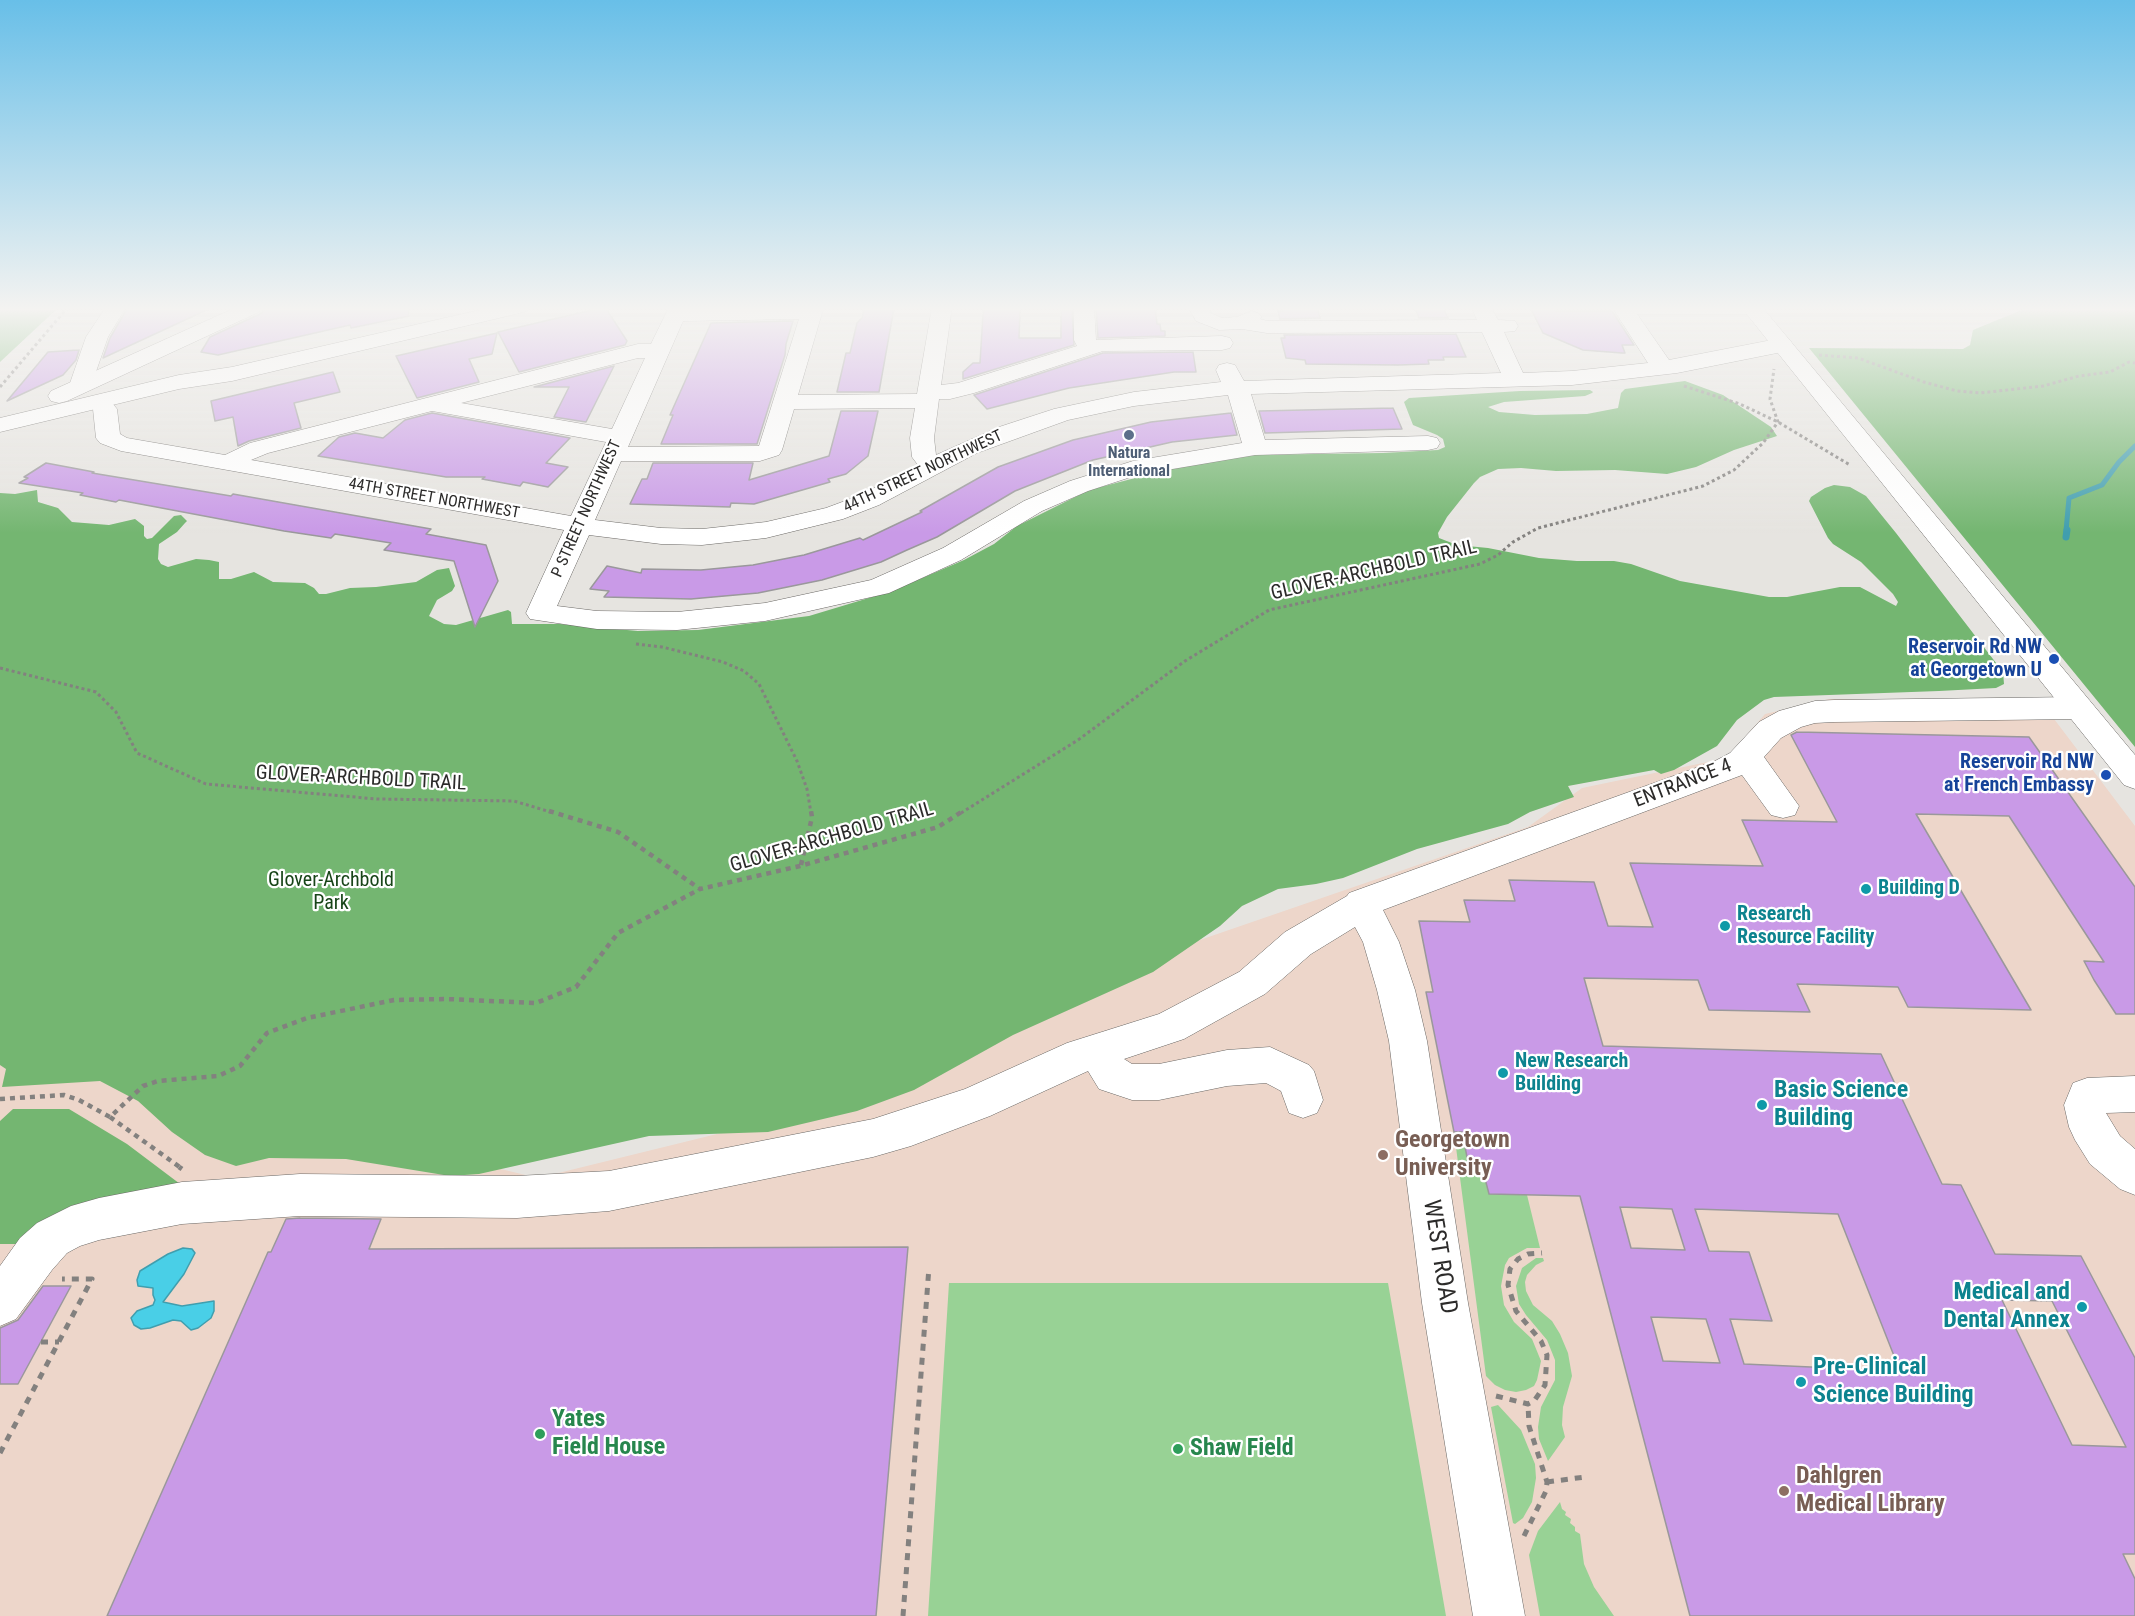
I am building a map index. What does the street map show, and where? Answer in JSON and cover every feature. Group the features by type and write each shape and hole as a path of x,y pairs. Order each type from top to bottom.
{"street":[{"path":"0,424 88,382"},
{"path":"107,404 131,382"},
{"path":"0,435 178,382"},
{"path":"0,424 180,391 206,382"},
{"path":"230,463 243,454 259,448 516,382"},
{"name":"P STREET NORTHWEST","path":"644,382 540,613 597,620 677,621 765,612 879,587 952,554 1033,506 1079,486 1133,468 1172,459 1255,448"},
{"path":"429,405 615,445 760,454 770,450 792,382"},
{"path":"931,382 922,438 924,457 933,466"},
{"path":"786,402 929,397 984,382"},
{"path":"1234,382 1239,388 1255,448 1428,443"},
{"name":"44TH STREET NORTHWEST","path":"107,404 108,438 116,443 623,533 670,537 715,536 766,530 809,521 853,507 994,437 1062,414 1149,396 1239,388 1439,382"},
{"path":"1804,382 2135,777"},
{"name":"ENTRANCE 4","path":"0,1303 36,1254 52,1238 71,1227 99,1219 182,1203 300,1195 517,1197 577,1194 647,1185 873,1138 911,1127 976,1103 1067,1061 1170,1027 1237,992 1264,974 1298,943 1361,903 1393,889 1734,766 1776,725 1797,716 1824,711 1915,722 2078,708"},
{"path":"1746,756 1783,806"},
{"name":"WEST ROAD","path":"1361,903 1381,942 1405,1025 1445,1303 1499,1616"},
{"path":"1098,1050 1113,1076 1132,1082 1159,1082 1227,1068 1270,1065 1295,1078 1300,1084 1303,1100"},
{"path":"2135,1094 2087,1096 2084,1105 2089,1127 2105,1150 2135,1175"}],"path":[{"path":"1773,382 1770,399 1778,422"},
{"path":"1926,382 1957,391 1980,393 2056,382"},
{"path":"1678,385 1740,404 1778,422 1851,466"},
{"name":"GLOVER-ARCHBOLD TRAIL","path":"1,670 96,692 116,712 137,753 206,784 376,799 514,801 618,832 700,890 800,866 938,826 1078,740 1185,661 1269,610 1480,564 1498,555 1513,542 1538,528 1704,486 1734,470 1763,443 1778,422"},
{"path":"630,644 662,647 723,662 744,671 759,684 807,789 812,817 800,866"},
{"path":"110,1117 130,1095 143,1086 158,1081 218,1076 240,1066 267,1033 307,1018 394,1000 446,999 536,1004 576,987 618,933 700,890"},
{"path":"0,1099 64,1095 79,1100 110,1117 191,1175"},
{"path":"1499,1397 1528,1404 1534,1401 1545,1385 1547,1355 1541,1341 1522,1320 1512,1304 1508,1275 1518,1259 1528,1254 1542,1253"},
{"path":"903,1616 929,1267"},
{"path":"0,1453 92,1279"},
{"path":"41,1342 59,1342"},
{"path":"1521,1543 1546,1491 1547,1482 1529,1426 1528,1404"},
{"path":"1547,1482 1585,1477"}],"shaded area":[{"name":"Georgetown University","path":"1829,699 2039,699 2135,826 2135,1616 0,1616 0,1064 60,1063 538,1178 725,1132 1165,952 1528,827 1582,788 1727,758 1765,714"}],"green space":[{"name":"Glover-Archbold Park","path":"1689,382 1723,395 1771,427 1777,436 1734,450 1696,467 1667,474 1615,470 1498,469 1480,477 1474,483 1447,517 1438,533 1439,538 1457,545 1488,548 1539,558 1614,561 1631,564 1680,581 1769,597 1787,597 1840,587 1860,587 1896,606 1898,602 1893,594 1861,562 1833,544 1828,538 1809,501 1811,497 1825,488 1834,485 1850,487 1866,496 1896,533 2003,672 2004,684 1996,688 1774,697 1764,700 1737,720 1717,746 1674,770 1661,774 1654,770 1568,786 1574,797 1530,812 1508,824 1417,849 1343,878 1278,889 1242,906 1220,926 1153,972 1013,1035 914,1090 857,1111 768,1132 649,1136 479,1174 450,1176 346,1159 269,1158 236,1166 205,1155 172,1132 138,1101 100,1081 2,1087 6,1069 0,1065 0,493 15,494 37,490 38,502 58,508 72,522 109,525 135,519 144,526 144,536 147,539 152,538 174,516 181,515 187,521 177,532 159,544 158,559 161,564 168,567 196,559 219,562 219,579 231,579 254,572 273,582 305,583 319,594 326,594 350,588 416,582 437,570 449,568 455,586 452,591 437,600 429,616 444,624 456,625 508,610 511,612 512,624 560,624 638,631 698,630 809,616 892,591 964,560 994,544 1017,526 1089,490 1193,463 1246,455 1383,453 1438,450 1445,447 1443,439 1413,425 1404,402 1409,398 1520,391 1590,390 1593,392 1585,396 1504,402 1488,407 1499,412 1535,415 1587,414 1618,408 1621,393 1625,389"},
{"path":"1837,382 2135,382 2135,747"},
{"path":"13,1109 69,1109 127,1144 196,1196 22,1244 0,1244 0,1121"},
{"path":"1454,1132 1462,1132 1468,1162 1481,1163 1489,1194 1527,1195 1540,1248 1527,1248 1509,1258 1505,1265 1501,1286 1504,1305 1514,1322 1532,1339 1541,1361 1534,1386 1526,1390 1516,1392 1505,1390 1495,1385 1486,1376"},
{"path":"1536,1258 1543,1258 1544,1261 1536,1265 1527,1275 1526,1291 1533,1305 1552,1321 1560,1334 1568,1353 1572,1376 1563,1407 1562,1425 1565,1437 1548,1461 1539,1439 1538,1427 1541,1407 1555,1380 1555,1360 1547,1340 1519,1304 1516,1286 1522,1268"},
{"name":"Shaw Field","path":"949,1283 1388,1283 1446,1616 928,1616"},
{"path":"1498,1405 1521,1430 1535,1464 1536,1478 1532,1502 1523,1518 1515,1524 1491,1407"},
{"path":"1560,1502 1562,1509 1566,1512 1565,1515 1571,1519 1570,1523 1575,1527 1575,1531 1580,1534 1584,1564 1594,1587 1614,1616 1540,1616 1529,1555 1538,1531"}],"water":[{"path":"183,1248 192,1249 195,1253 184,1274 163,1302 182,1306 214,1301 211,1318 198,1328 191,1330 181,1321 173,1320 150,1328 141,1329 134,1325 131,1318 137,1311 153,1305 155,1300 153,1288 138,1286 140,1271"}],"building":[{"path":"23,382 47,382 7,401"},
{"path":"289,382 337,382 340,392 294,403 301,428 238,446 233,417 215,421 211,401"},
{"path":"409,382 477,382 417,398"},
{"path":"551,382 606,382 586,422 554,417 569,387 534,387"},
{"path":"685,382 776,382 757,444 661,444 673,415 670,415"},
{"path":"839,382 881,382 879,392 837,392"},
{"path":"1013,382 1106,382 1069,388 987,409 974,395"},
{"path":"1393,408 1402,429 1265,433 1259,411"},
{"path":"841,411 878,411 868,456 846,474 828,479 830,482 754,504 731,503 730,507 630,504 642,479 647,479 653,463 753,463 749,480 829,456"},
{"path":"432,413 570,438 546,463 568,467 548,487 523,482 520,486 482,479 485,477 446,477 318,456 339,437 355,433 383,438 405,420"},
{"path":"1231,413 1237,435 1172,442 1093,460 1015,491 937,537 881,562 822,580 758,593 691,599 604,597 609,591 590,589 607,566 641,573 642,569 701,570 753,565 804,555 860,538 863,540 922,512 920,511 998,467 1073,440 1151,422"},
{"path":"46,463 94,472 92,473 231,496 233,494 431,529 426,534 486,545 498,581 475,627 454,561 384,550 391,543 335,534 331,538 284,531 19,483 28,478 24,477"},
{"path":"1797,732 2029,737 2135,887 2135,1014 2116,1014 2094,980 2084,961 2104,962 2009,816 1916,814 2031,1010 1908,1007 1898,987 1797,984 1810,1012 1709,1010 1698,980 1584,978 1603,1046 1881,1054 1942,1184 1961,1185 1995,1254 2081,1256 2135,1358 2135,1554 2123,1554 2135,1579 2135,1616 1690,1616 1580,1196 1489,1194 1481,1163 1468,1162 1462,1132 1454,1132 1426,992 1433,992 1419,921 1470,922 1464,900 1515,901 1509,880 1594,882 1608,926 1653,927 1630,863 1763,866 1742,820 1837,822 1791,735","holes":["1620,1207 1672,1209 1685,1250 1631,1248","1695,1209 1838,1214 1900,1371 1744,1364 1730,1319 1772,1321 1749,1252 1709,1251","2002,1300 2052,1301 2126,1447 2072,1445","1651,1317 1706,1319 1720,1363 1663,1361"]},
{"name":"Yates Field House","path":"286,1219 381,1219 369,1249 908,1247 876,1616 107,1616 268,1252 271,1252"},
{"path":"43,1286 71,1286 18,1384 0,1384 0,1328 18,1320"}],"waterway":[{"path":"2066,531 2069,498 2102,485 2119,462 2135,446"},
{"path":"2066,537 2067,530"}],"place":[{"name":"Natura International","path":"1129,435"},
{"name":"Reservoir Rd NW at Georgetown U","path":"2054,659"},
{"name":"Reservoir Rd NW at French Embassy","path":"2106,775"},
{"name":"Building D","path":"1866,889"},
{"name":"Research Resource Facility","path":"1725,926"},
{"name":"New Research Building","path":"1503,1073"},
{"name":"Basic Science Building","path":"1762,1105"},
{"name":"Georgetown University","path":"1383,1155"},
{"name":"Medical and Dental Annex","path":"2082,1307"},
{"name":"Pre-Clinical Science Building","path":"1801,1382"},
{"name":"Yates Field House","path":"540,1434"},
{"name":"Shaw Field","path":"1178,1449"},
{"name":"Dahlgren Medical Library","path":"1784,1491"}]}
